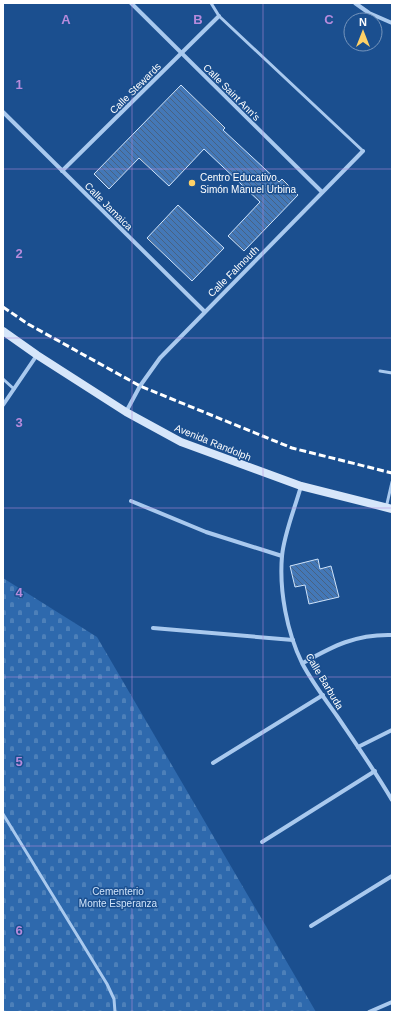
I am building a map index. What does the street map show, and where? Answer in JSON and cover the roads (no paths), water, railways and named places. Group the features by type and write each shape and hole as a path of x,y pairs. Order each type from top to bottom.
{"main road":[{"name":"Avenida Randolph","path":"3,331 36,355 126,412 182,442 301,486 389,509"}],"street":[{"name":"Calle Saint Ann's","path":"131,3 322,192"},
{"path":"355,3 369,13 392,23"},
{"name":"Calle Stewards","path":"62,171 219,16"},
{"name":"Calle Jamaica","path":"3,112 204,312"},
{"name":"Calle Falmouth","path":"126,412 140,386 160,358 363,151"},
{"path":"3,405 36,355"},
{"name":"Calle Barbuda","path":"301,486 282,556 283,586 287,617 293,640 303,663 323,696 375,771 392,800"},
{"path":"131,501 206,532 282,556"},
{"path":"153,628 293,640"},
{"path":"303,663 337,644 355,638 375,634 392,635"},
{"path":"213,763 323,696"},
{"path":"358,747 392,730"},
{"path":"262,842 375,771"},
{"path":"311,926 392,876"},
{"path":"369,1012 392,1002"}],"lane":[{"path":"211,3 219,16 363,151"},
{"path":"380,371 392,373"},
{"path":"3,379 14,389"},
{"path":"389,509 392,482"},
{"path":"3,814 108,984 114,999 115,1012"}],"railway":[{"path":"3,307 28,324 140,386 292,448 392,473"}],"place":[{"name":"Centro Educativo Simón Manuel Urbina","path":"192,183"}],"park label":[{"name":"Cementerio Monte Esperanza","path":"118,896"}]}
